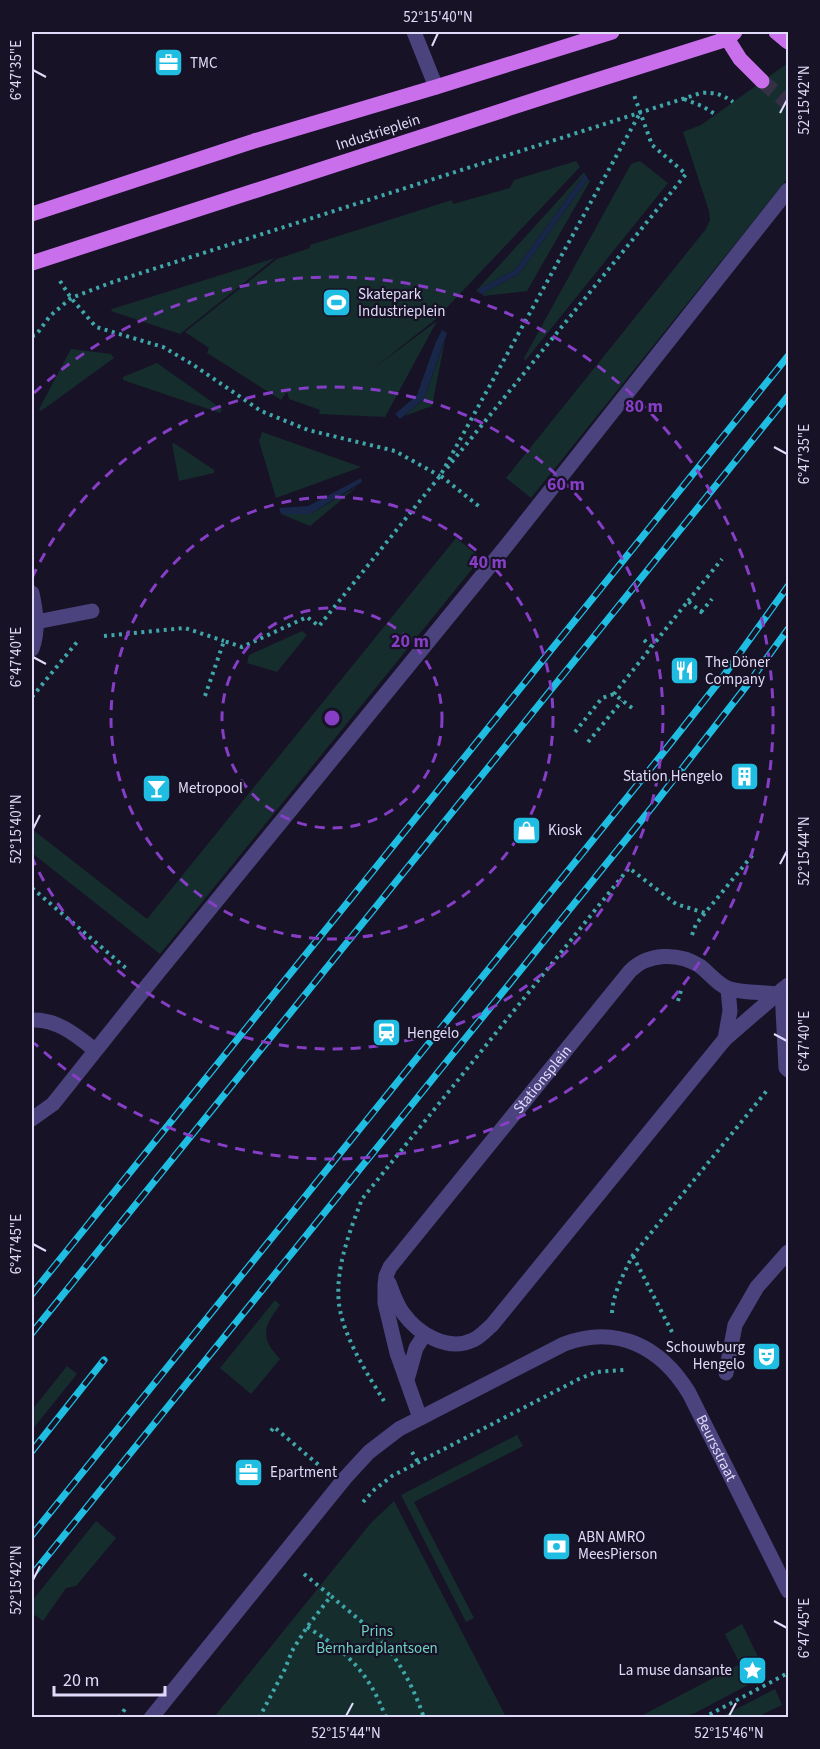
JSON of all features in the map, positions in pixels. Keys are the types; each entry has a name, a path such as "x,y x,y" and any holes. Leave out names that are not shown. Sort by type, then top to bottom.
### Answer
{"main road":[{"name":"Industrieplein","path":"32,214 254,141 612,32"},
{"path":"776,32 789,42"},
{"name":"Industrieplein","path":"32,263 728,34"},
{"path":"728,34 746,66 762,81"}],"street":[{"path":"414,32 436,87"},
{"path":"32,1119 53,1104 79,1073 95,1050 507,545 789,190"},
{"path":"32,592 36,622 36,638 32,649"},
{"path":"36,622 92,611"},
{"name":"Stationsplein","path":"386,1276 395,1259 636,965 654,957 687,960 699,966 728,989"},
{"path":"725,1039 730,1011 728,989 783,990"},
{"path":"386,1276 403,1314 425,1334 452,1345 472,1341 492,1325 725,1039 783,990"},
{"path":"783,990 787,1069"},
{"path":"32,1020 42,1020 66,1028 95,1050"},
{"path":"726,1373 735,1325 757,1287 789,1252"},
{"path":"152,1718 345,1478 369,1452 399,1429 420,1418 397,1353 384,1295 386,1276"},
{"path":"406,1380 416,1348 425,1334"},
{"name":"Beursstraat","path":"420,1418 564,1344 586,1337 609,1337 636,1343 667,1364 681,1381 789,1591"}],"path":[{"path":"32,343 34,335 50,316 71,298 110,283 701,93 723,94 733,102"},
{"path":"684,99 716,114"},
{"path":"104,636 185,628 242,647 307,617 319,626 686,174 652,145 640,113"},
{"path":"440,476 640,113"},
{"path":"71,298 96,327 164,347 261,411 308,430 396,451 440,476 481,508"},
{"path":"575,732 602,698 614,693 722,559"},
{"path":"701,612 712,599"},
{"path":"688,601 706,616"},
{"path":"32,697 81,638"},
{"path":"644,640 651,646"},
{"path":"205,696 224,641"},
{"path":"614,693 632,708"},
{"path":"588,742 622,701"},
{"path":"678,1001 693,929 754,852"},
{"path":"399,1429 354,1348 340,1311 338,1292 340,1274 362,1199 629,868 676,904 705,913"},
{"path":"32,888 147,986"},
{"path":"612,1313 623,1275 633,1255 787,1069"},
{"path":"633,1255 675,1338"},
{"path":"357,1508 374,1490 392,1476 579,1378 611,1370"},
{"path":"271,1431 274,1426 322,1467 328,1460"},
{"path":"311,1566 304,1574 369,1628 387,1649 407,1679 424,1718"},
{"path":"259,1718 292,1651 331,1596"},
{"path":"307,1627 336,1646 355,1663 368,1679 386,1718"},
{"path":"703,1718 789,1673"}],"green space":[{"path":"788,63 788,178 531,498 506,478 706,229 710,220 683,132 701,125"},
{"name":"Skatepark Industrieplein","path":"576,161 580,167 436,319 374,368 437,321 385,417 319,414 320,410 289,399 287,392 281,400 207,353 209,348 185,332 277,259 310,248 310,245 452,200 453,204 510,188 514,180"},
{"path":"640,161 668,183 525,361 524,358 631,164"},
{"path":"584,172 585,174 515,270 482,287 478,292 476,291"},
{"path":"588,179 590,181 527,291 483,296 485,292 519,274"},
{"path":"275,258 180,334 111,311 112,309"},
{"path":"445,340 432,406 404,416 424,399"},
{"path":"71,349 111,354 114,358 41,411 39,409"},
{"path":"157,363 222,409 220,413 123,380 123,377"},
{"path":"262,432 361,467 276,498 259,441"},
{"path":"174,443 214,470 214,473 179,481 172,444"},
{"path":"358,486 310,526 281,514 310,514"},
{"path":"456,538 481,558 160,954 32,853 32,829 147,919"},
{"path":"302,631 307,635 277,672 247,663 249,655"},
{"path":"275,1300 280,1305 270,1320 266,1332 269,1345 280,1359 251,1394 220,1368"},
{"path":"67,1366 77,1374 32,1430 32,1410"},
{"path":"517,1435 523,1446 414,1502 474,1618 466,1622 401,1495"},
{"name":"Prins Bernhardplantsoen","path":"394,1501 506,1717 214,1717 370,1524"},
{"path":"96,1521 116,1538 76,1586 66,1588 43,1621 35,1615 32,1619 32,1601"},
{"path":"742,1624 767,1675 695,1713 682,1717 639,1717 740,1664 725,1634"},
{"path":"775,1689 782,1705 757,1717 721,1717"}],"water":[{"path":"585,174 588,179 519,274 483,295 478,292 482,287 515,270"},
{"path":"442,330 447,333 424,399 400,419 395,414 417,395"},
{"path":"361,478 362,482 310,514 281,514 279,508 308,506"}],"tunnel":[{"path":"762,81 788,103"}],"railway":[{"path":"32,1294 788,356"},
{"path":"32,1333 788,396"},
{"path":"32,1535 659,758 722,678 788,586"},
{"path":"32,1575 653,806 788,629"},
{"path":"32,1451 104,1360"}],"place":[{"name":"TMC","path":"169,63"},
{"name":"Skatepark Industrieplein","path":"337,303"},
{"name":"The Döner Company","path":"684,671"},
{"name":"Station Hengelo","path":"744,776"},
{"name":"Metropool","path":"157,788"},
{"name":"Kiosk","path":"527,830"},
{"name":"Hengelo","path":"386,1033"},
{"name":"Schouwburg Hengelo","path":"766,1356"},
{"name":"Epartment","path":"249,1472"},
{"name":"ABN AMRO MeesPierson","path":"557,1546"},
{"name":"La muse dansante","path":"753,1670"}]}
